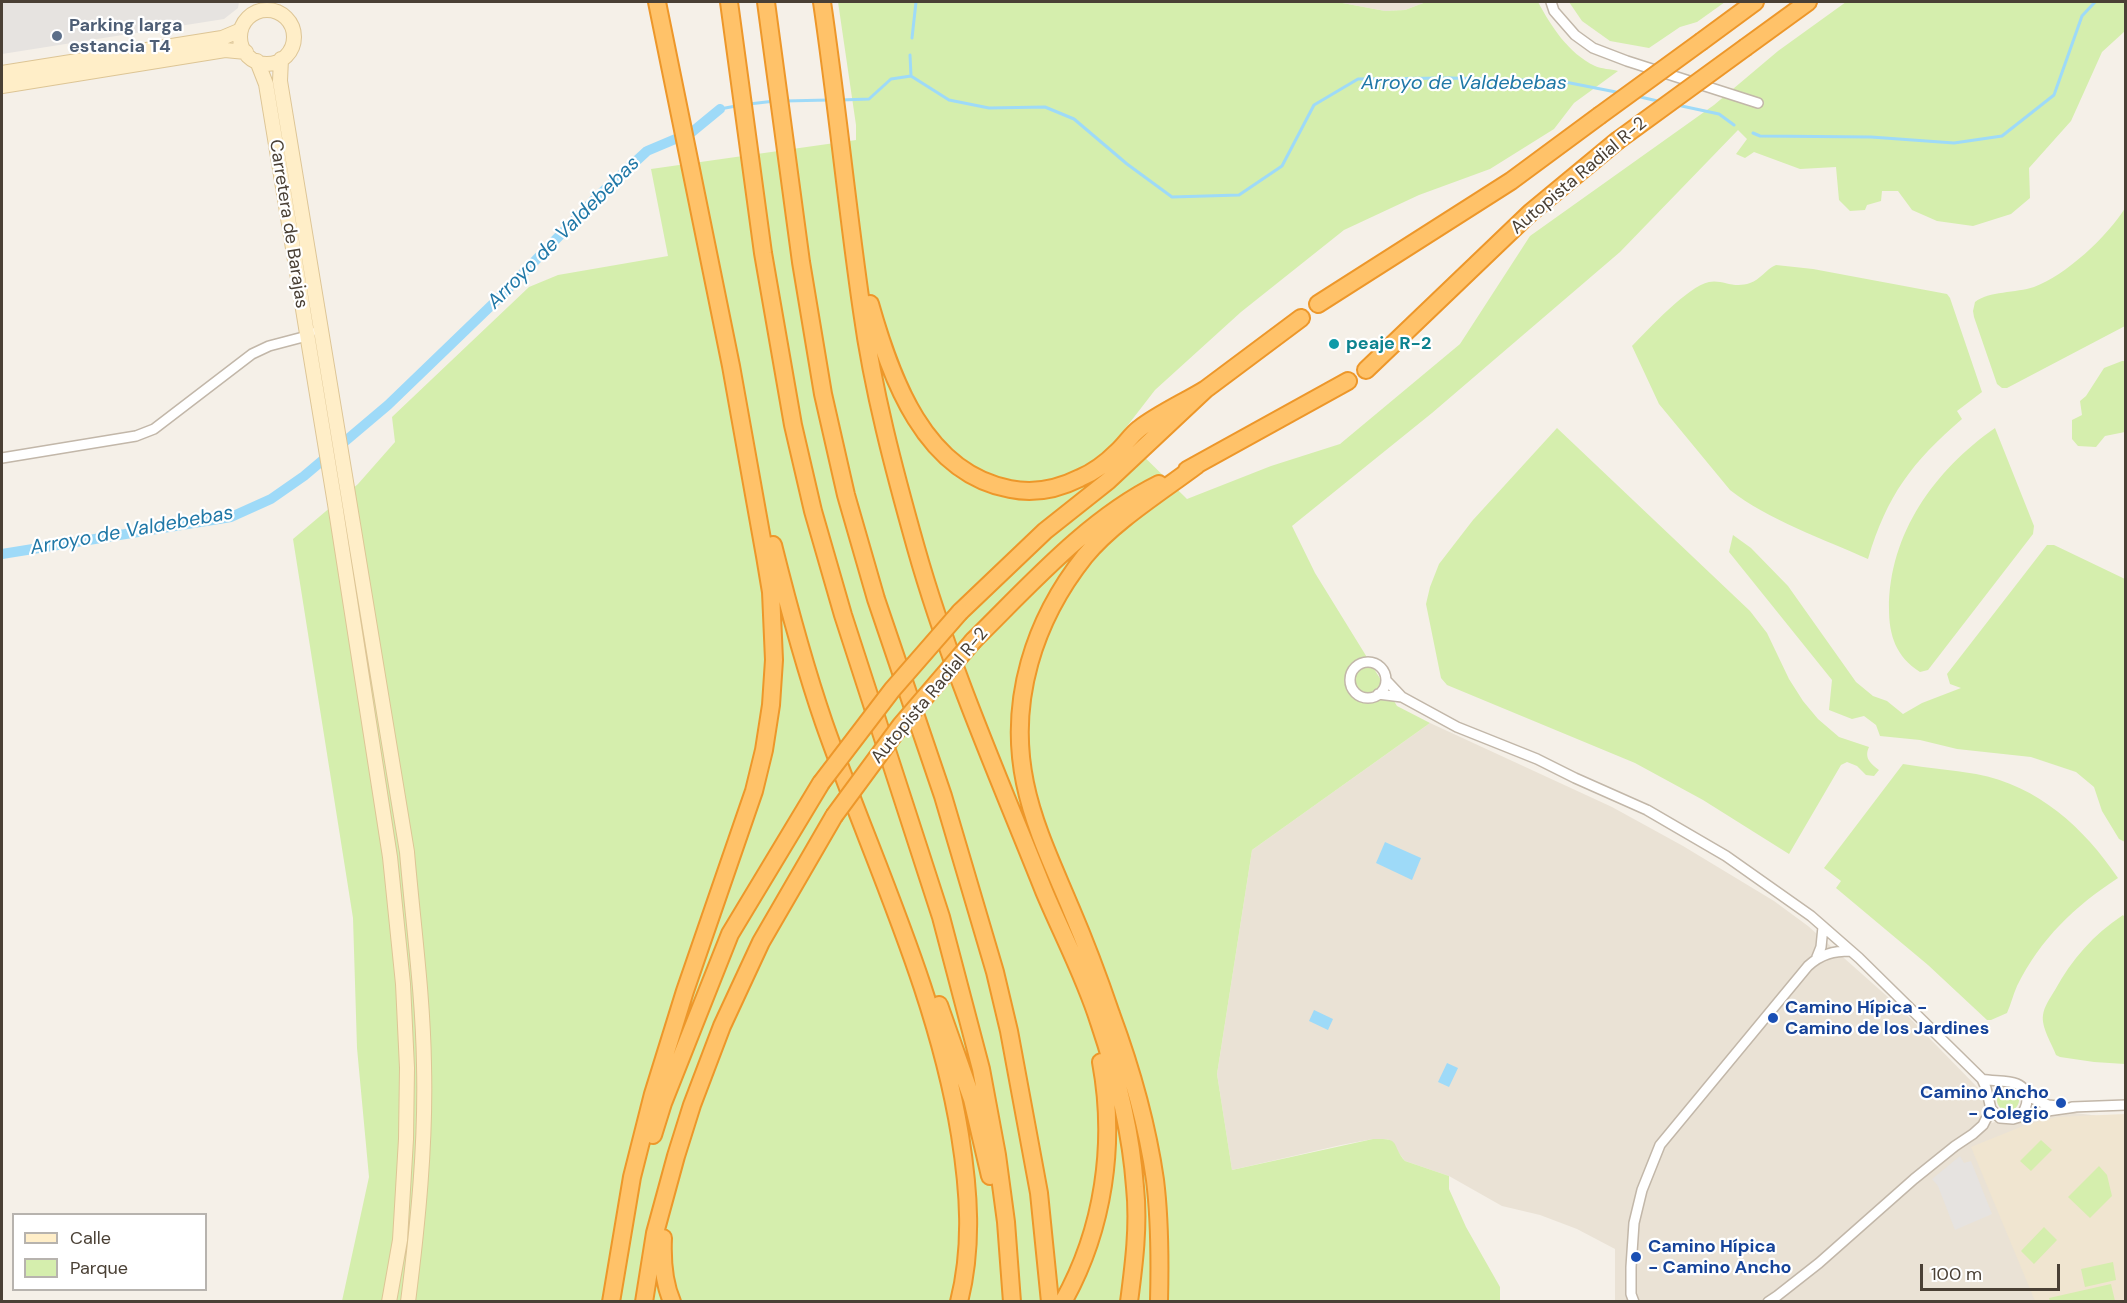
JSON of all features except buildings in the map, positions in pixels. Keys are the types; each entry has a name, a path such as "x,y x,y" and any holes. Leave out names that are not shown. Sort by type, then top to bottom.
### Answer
{"highway":[{"path":"657,2 731,366 765,516 796,632 824,722 921,981 944,1058 964,1166 969,1222 966,1268 959,1302"},
{"path":"729,2 748,152 776,335 793,425 813,511 843,615 942,917 981,1069 999,1166 1006,1222 1011,1302"},
{"path":"766,2 801,262 823,394 846,495 876,600 943,796 997,981 1009,1031 1059,1301"},
{"path":"822,2 862,312 886,434 916,549 935,612 968,699 1099,1019 1119,1089 1131,1144 1136,1190 1136,1243 1129,1302"},
{"name":"Autopista Radial R-2","path":"1318,304 1511,181 1755,2"},
{"name":"Autopista Radial R-2","path":"1366,370 1530,213 1617,141 1808,2"},
{"path":"852,230 869,302 884,351 906,400 939,449 954,465 972,477 994,486 1026,491 1049,489 1066,484 1104,464 1139,429 1206,389"},
{"name":"Autopista Radial R-2","path":"618,1254 639,1177 663,1103 730,934 821,783 892,690 960,612 1045,531 1108,481 1206,389 1301,318"},
{"path":"611,1302 632,1177 652,1094 754,791 764,750 771,705 774,660 771,592 731,366"},
{"name":"Autopista Radial R-2","path":"676,1156 692,1105 722,1026 756,953 834,816 901,725 973,641 1063,552 1136,495 1197,465 1348,381"},
{"path":"1159,1302 1160,1254 1155,1181 1135,1085 1091,961 1041,837 1025,782 1019,733 1025,676 1037,638 1052,605 1086,556 1112,530 1197,465"},
{"path":"863,825 912,937 949,1030 972,1099 999,1224 1011,1302"},
{"path":"1059,1301 1082,1264 1097,1219 1105,1175 1108,1113 1098,1042 1066,942"},
{"path":"644,1302 655,1233 676,1156"},
{"path":"672,1302 664,1276 663,1249 676,1156"}],"street":[{"path":"1551,2 1554,11 1575,35 1593,48 1758,103"},
{"path":"272,6 288,20 293,28 294,37 288,54 282,60 274,63 257,61 246,52 241,38 242,30 253,8 259,12 272,6"},
{"path":"2,73 222,38 242,30"},
{"path":"2,86 225,50 246,52"},
{"name":"Carretera de Barajas","path":"282,60 280,81 406,852 420,994 424,1065 423,1140 417,1236 408,1302"},
{"name":"Carretera de Barajas","path":"257,61 266,84 390,857 403,984 407,1068 406,1139 400,1240 389,1302"},
{"path":"2,458 136,436 154,429 252,354 269,345 307,336 320,322"},
{"path":"1386,680 1384,688 1369,698 1359,695 1352,688 1351,674 1362,663 1371,662 1383,670 1386,680 1402,697 1457,727 1537,759 1647,810 1726,856 1795,904 1823,927 1982,1079 1991,1110 1983,1125 1914,1179 1820,1263 1768,1302"},
{"path":"1378,694 1402,697"},
{"path":"1634,1302 1631,1294 1631,1267 1634,1223 1642,1190 1660,1145 1817,957 1821,947 1823,927"},
{"path":"1817,957 1833,952 1850,951"},
{"path":"1982,1079 2014,1082 2024,1090 2027,1096 2026,1107 2019,1117"},
{"path":"1989,1097 1995,1086 2001,1082"},
{"path":"2027,1096 2048,1106 2126,1105"},
{"path":"1991,1110 2006,1120 2076,1107"}],"shaded area":[{"name":"Parking larga estancia T4","path":"2,2 239,2 238,8 224,19 2,54"},
{"path":"1337,2 1426,2 1405,10 1385,11"},
{"path":"1430,723 1612,807 1683,846 1774,901 1808,926 1898,1006 1979,1089 1992,1123 2033,1108 2125,1119 2125,1301 1615,1301 1615,1249 1577,1229 1540,1215 1502,1206 1449,1176 1405,1161 1388,1139 1373,1139 1341,1145 1232,1170 1217,1074 1252,850"},
{"path":"2125,1114 2125,1301 2035,1301 1971,1147 2028,1124 2058,1117"},
{"path":"1960,1156 1964,1163 1971,1161 1992,1214 1955,1230 1938,1186 1932,1179"}],"green space":[{"path":"838,2 1337,2 1385,11 1405,10 1426,2 1538,2 1555,29 1585,61 1600,68 1618,71 1574,103 1554,129 1490,169 1419,195 1344,230 1241,312 1155,390 1121,434 1187,499 1271,466 1340,444 1460,344 1530,236 1714,105 1778,51 1846,2 2125,2 2125,31 2102,52 2071,121 2029,168 2030,198 2011,214 1973,226 1937,221 1912,210 1898,191 1882,191 1881,201 1867,205 1865,210 1850,211 1839,200 1836,167 1800,169 1754,152 1745,158 1736,154 1747,139 1738,130 1620,252 1432,413 1292,526 1315,573 1397,706 1430,723 1252,850 1217,1074 1232,1170 1373,1139 1388,1139 1394,1143 1405,1161 1449,1176 1449,1189 1466,1227 1500,1287 1500,1301 342,1301 369,1177 357,1048 353,918 293,539 358,484 395,442 392,417 529,287 558,275 668,256 651,169 856,140 856,125"},
{"path":"1569,2 1725,2 1697,22 1680,27 1649,48 1610,41 1582,21"},
{"path":"2125,208 2125,326 2007,388 2002,388 1997,384 1974,317 1975,302 1995,294 2034,287 2059,274 2085,254 2108,231"},
{"path":"1776,265 1813,269 1947,294 1982,392 1957,411 1962,419 1929,450 1903,481 1875,536 1868,559 1778,520 1730,490 1659,404 1632,346 1690,291 1700,285 1714,281 1744,285 1757,279"},
{"path":"2126,361 2125,432 2105,436 2096,447 2078,446 2072,439 2072,420 2082,415 2080,401 2086,396 2104,368"},
{"path":"1557,428 1750,611 1767,633 1789,679 1818,719 1839,737 1869,747 1867,754 1869,760 1879,770 1874,776 1866,775 1857,766 1847,762 1841,765 1789,854 1703,800 1635,763 1447,685 1441,678 1426,604 1439,564 1473,520"},
{"path":"1995,428 2034,526 2033,534 1928,670 1920,672 1900,652 1890,628 1891,581 1897,555 1919,506 1935,484 1953,463"},
{"path":"1733,535 1751,548 1788,586 1856,682 1873,696 1887,701 1903,714 1922,703 1961,688 1950,684 1947,674 2047,545 2054,545 2125,579 2125,842 2119,839 2102,811 2094,787 2076,772 2031,757 1957,749 1920,740 1880,736 1876,725 1864,716 1852,719 1829,710 1832,680 1729,552"},
{"path":"1903,764 1976,774 2020,788 2040,799 2075,826 2118,878 2073,912 2048,938 2026,969 2007,1013 1991,1020 1987,1020 1928,965 1836,888 1841,881 1824,868"},
{"path":"2123,915 2126,919 2125,1064 2060,1057 2056,1055 2044,1025 2043,1015 2046,1006 2084,948"},
{"path":"2008,1089 2016,1092 2019,1100 2016,1108 2008,1111 2000,1108 1997,1100 2000,1092"},
{"path":"2041,1140 2052,1150 2031,1171 2020,1161"},
{"path":"2099,1166 2107,1175 2112,1196 2090,1218 2068,1197"},
{"path":"2044,1227 2057,1240 2034,1264 2021,1251"},
{"path":"2113,1262 2116,1280 2085,1287 2081,1269"},
{"path":"2111,1284 2115,1301 2050,1301 2049,1298"}],"water":[{"path":"1385,842 1421,858 1412,880 1376,863"},
{"path":"1314,1010 1333,1019 1328,1030 1309,1021"},
{"path":"1447,1063 1458,1068 1449,1087 1438,1082"}],"waterway":[{"path":"912,38 916,2"},
{"name":"Arroyo de Valdebebas","path":"1753,133 1760,136 1871,137 1954,143 2002,136 2054,95 2082,16 2095,2"},
{"path":"910,55 911,76"},
{"name":"Arroyo de Valdebebas","path":"841,100 869,99 891,79 911,76 949,100 989,108 1045,107 1074,119 1127,164 1172,197 1239,195 1282,166 1314,105 1358,79 1450,78 1560,81 1621,93"},
{"name":"Arroyo de Valdebebas","path":"1636,96 1662,102"},
{"name":"Arroyo de Valdebebas","path":"784,101 829,100"},
{"name":"Arroyo de Valdebebas","path":"749,104 775,101"},
{"name":"Arroyo de Valdebebas","path":"1677,105 1719,114 1734,125"},
{"name":"Arroyo de Valdebebas","path":"720,109 736,106"},
{"name":"Arroyo de Valdebebas","path":"2,554 231,517 271,499 304,476 388,405 499,298 596,198 647,151 692,132 720,109"}],"place":[{"name":"Parking larga estancia T4","path":"57,36"},
{"name":"peaje R-2","path":"1334,344"},
{"name":"Camino Hípica - Camino de los Jardines","path":"1773,1018"},
{"name":"Camino Ancho - Colegio","path":"2061,1103"},
{"name":"Camino Hípica - Camino Ancho","path":"1636,1257"}]}
